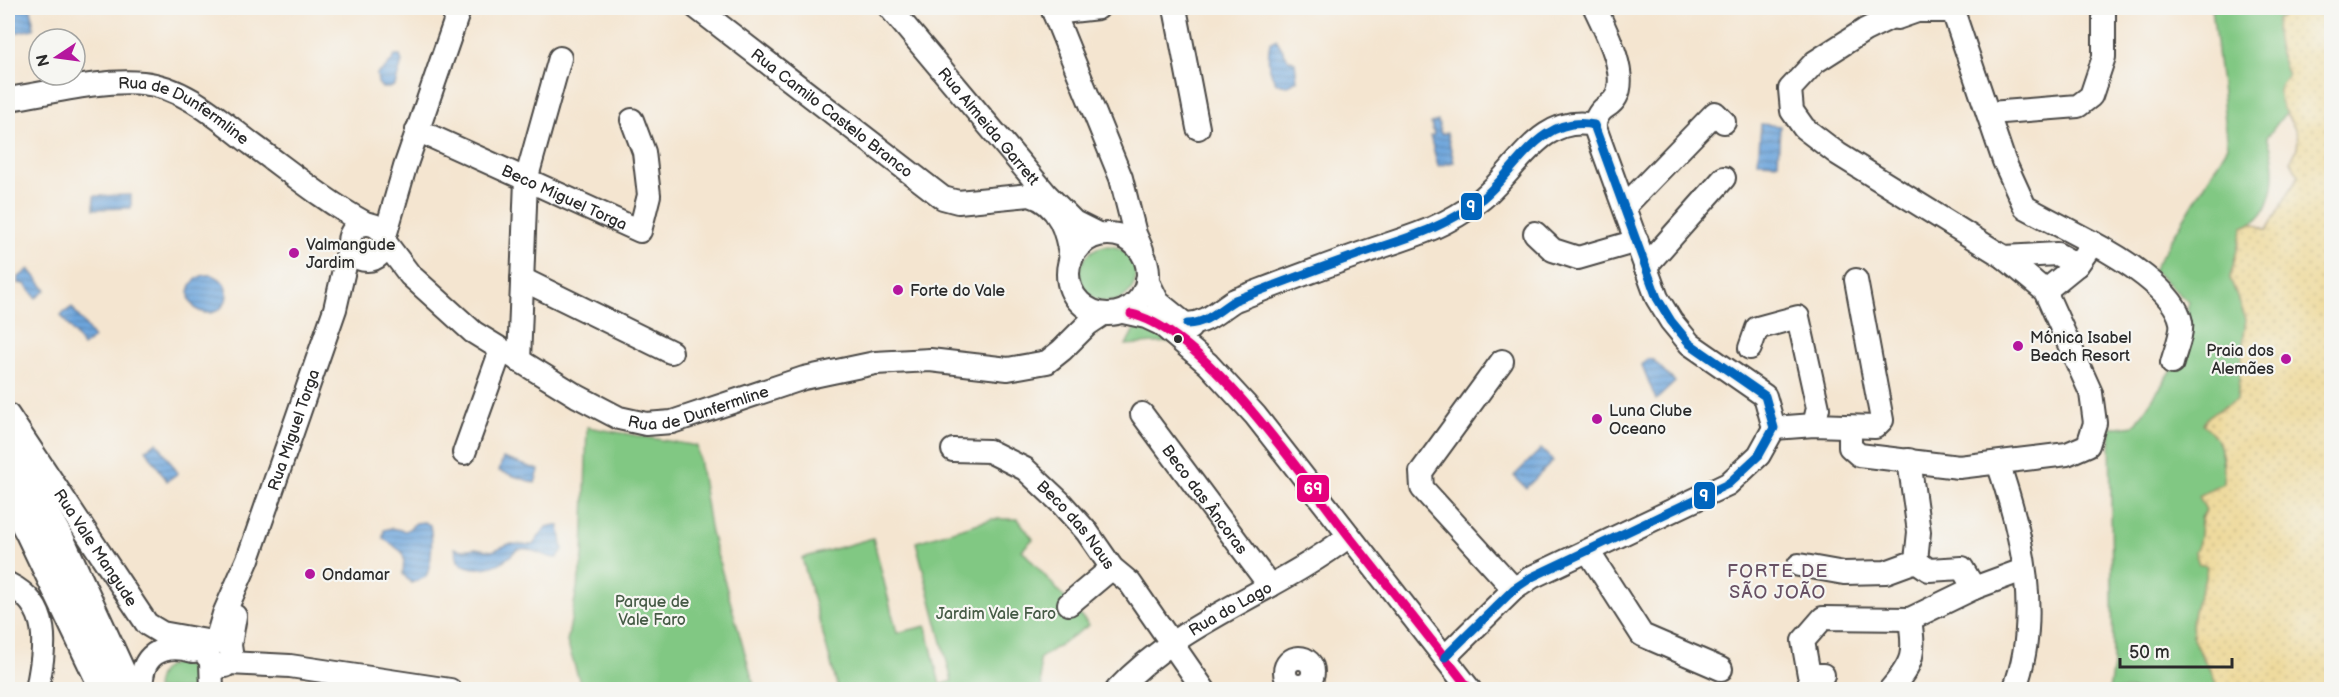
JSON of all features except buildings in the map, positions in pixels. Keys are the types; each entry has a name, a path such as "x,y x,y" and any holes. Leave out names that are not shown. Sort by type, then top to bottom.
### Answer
{"main road":[{"path":"8,451 61,542 129,690"},
{"path":"8,492 105,690"}],"street":[{"name":"Rua Miguel Torga","path":"220,653 224,614 248,559 338,300 405,167 458,13 457,8"},
{"name":"Rua Camilo Castelo Branco","path":"697,8 943,198 958,202 975,201 1003,192 1019,183 1034,189"},
{"name":"Rua Almeida Garrett","path":"890,8 1062,222 1071,260"},
{"path":"1098,8 1053,10 1121,178 1134,234 1146,263 1147,280 1158,302 1186,324 1219,360 1255,415 1470,690"},
{"path":"1174,8 1198,128"},
{"path":"1445,657 1514,589 1549,567 1728,484 1759,455 1774,428 1765,396 1690,344 1657,298 1594,125 1598,111 1616,98 1620,86 1618,66 1595,8"},
{"path":"1887,21 1910,8"},
{"path":"1990,112 2078,106 2091,96 2104,57 2104,8"},
{"path":"1850,427 1850,447 1859,455 1959,467 2067,454 2088,445 2095,423 2091,393 2045,291 2004,257 1838,154 1804,128 1792,111 1790,89 1815,62 1865,30 1917,11 1952,9 1990,112 2004,161 2025,207 2126,260 2177,307 2182,325 2172,363"},
{"path":"464,453 510,355 522,279 526,180 560,58"},
{"name":"Rua de Dunfermline","path":"8,99 123,82 146,83 171,90 222,121 338,209 368,241 410,274 473,332 619,418 646,424 672,422 804,378 875,363 930,360 1008,369 1047,362 1062,351 1088,324 1113,313"},
{"path":"1625,206 1715,113 1724,122"},
{"name":"Beco Miguel Torga","path":"417,130 640,231 649,195 644,152 632,120"},
{"path":"1186,324 1200,323 1209,319 1234,300 1443,226 1481,199 1543,135 1567,124 1581,122 1594,125"},
{"path":"1121,178 1123,202 1119,216 1101,233 1082,242 1071,260 1069,284 1073,295 1090,312 1146,317 1183,341 1208,364 1255,415"},
{"path":"1645,267 1724,178"},
{"name":"Rua Almeida Garrett","path":"1034,189 1074,222 1101,233"},
{"path":"1101,233 1118,233 1132,239 1142,250"},
{"path":"1535,233 1553,250 1578,258 1636,241"},
{"path":"2045,291 2077,265 2093,243"},
{"path":"2004,257 2057,254 2077,265"},
{"path":"522,279 671,352"},
{"path":"1113,313 1133,306 1140,297 1147,280"},
{"path":"1774,428 1814,425 1875,427 1882,420 1856,280"},
{"name":"Rua de Dunfermline","path":"1029,365 1052,350 1068,332 1073,316 1073,295"},
{"path":"1750,348 1757,328 1798,317 1818,408 1814,425"},
{"path":"1503,361 1421,472 1422,488 1514,589"},
{"name":"Beco das Âncoras","path":"1142,414 1270,586"},
{"name":"Rua Vale Mangude","path":"8,415 147,624 162,633 220,653"},
{"name":"Beco das Naus","path":"952,450 989,451 1025,468 1087,532 1112,568 1130,583 1204,690"},
{"path":"1909,460 1919,532 1916,561"},
{"path":"1998,463 2014,510 2023,570 2028,631 2014,690"},
{"name":"Rua do Lago","path":"1117,690 1138,667 1172,642 1324,555 1349,536"},
{"path":"1588,550 1642,635 1721,669"},
{"path":"1799,565 1844,573 1886,572 1916,561"},
{"path":"1916,561 1929,570 1962,568 1974,588"},
{"path":"1069,603 1112,568"},
{"path":"1823,675 1809,675 1803,641 1823,618 1910,619 1974,588 2023,570"},
{"path":"8,584 25,592 38,612 45,647 37,690"},
{"path":"1890,690 1906,671 1915,651 1910,619"},
{"path":"142,690 144,671 156,652 168,647 177,647 450,690"},
{"path":"212,690 220,653"},
{"path":"220,653 221,690"}],"green space":[{"path":"2212,8 2281,8 2278,50 2288,75 2280,93 2286,112 2267,137 2273,162 2273,188 2263,212 2255,221 2243,227 2230,278 2246,319 2237,400 2209,416 2222,457 2223,483 2199,496 2206,510 2201,518 2199,564 2207,566 2192,624 2195,641 2217,689 2109,690 2113,666 2110,428 2135,425 2186,349 2188,302 2153,270 2228,146"},
{"path":"1102,246 1114,246 1124,250 1132,258 1136,274 1132,290 1124,298 1114,302 1102,302 1092,298 1084,290 1080,280 1080,268 1084,258 1092,250"},
{"path":"1138,321 1171,342 1126,345"},
{"name":"Parque de Vale Faro","path":"587,427 697,446 711,533 755,689 582,689 567,642 583,556"},
{"name":"Jardim Vale Faro","path":"992,519 1018,519 1033,539 1022,550 1089,625 1039,659 1042,689 838,689 802,558 873,538 897,633 926,626 940,685 952,681 916,542"},
{"path":"180,662 192,669 199,689 156,689 162,671"}],"sand":[{"name":"Praia dos Alemães","path":"2281,8 2331,8 2331,689 2217,689 2213,675 2195,641 2192,624 2207,566 2199,564 2195,552 2206,510 2199,496 2223,483 2224,474 2221,450 2214,436 2203,424 2209,416 2237,399 2246,319 2230,278 2243,227 2253,223 2267,230 2299,175 2290,161 2298,140 2279,96 2281,86 2288,75 2276,34 2277,19 2282,18"}],"water":[{"path":"8,8 31,8 34,27 8,34"},
{"path":"1276,39 1288,59 1295,62 1297,80 1287,86 1276,83 1270,69 1268,59 1270,43"},
{"path":"395,56 400,56 402,62 395,85 382,88 378,83 377,74 387,67"},
{"path":"1438,121 1441,134 1447,133 1454,162 1438,166 1430,136 1434,135 1431,123"},
{"path":"1761,124 1780,126 1778,163 1758,162"},
{"path":"131,195 131,208 94,209 94,196"},
{"path":"29,269 46,290 36,298 25,284 18,283 18,278"},
{"path":"208,275 222,280 227,294 222,308 208,313 194,308 189,294 194,280"},
{"path":"72,307 94,338 83,346 61,315"},
{"path":"1647,359 1653,360 1675,382 1656,400 1642,365"},
{"path":"157,442 178,473 167,481 146,450"},
{"path":"1541,449 1553,461 1526,488 1514,476"},
{"path":"503,458 539,470 535,483 499,471"},
{"path":"424,522 430,525 431,531 430,565 426,577 411,583 403,574 402,552 383,538 384,530 391,528 406,531 416,523"},
{"path":"559,526 563,550 557,558 521,549 498,564 484,568 470,567 458,561 455,548 492,551 509,544 533,545 546,527"}],"transit line":[{"name":"9","path":"1187,324 1207,319 1235,300 1434,228 1479,201 1543,136 1558,128 1575,124 1594,125 1657,298 1671,321 1690,344 1765,396 1774,428 1759,455 1728,484 1532,577 1514,589 1445,657"},
{"name":"69","path":"1131,314 1159,326 1189,347 1249,408 1470,690"}],"place":[{"name":"Valmangude Jardim","path":"294,253"},
{"name":"Forte do Vale","path":"898,290"},
{"name":"Mónica Isabel Beach Resort","path":"2018,346"},
{"name":"Praia dos Alemães","path":"2286,359"},
{"name":"Luna Clube Oceano","path":"1597,419"},
{"name":"Ondamar","path":"310,574"}],"district":[{"name":"FORTE DE SÃO JOÃO","path":"1778,581"}]}
